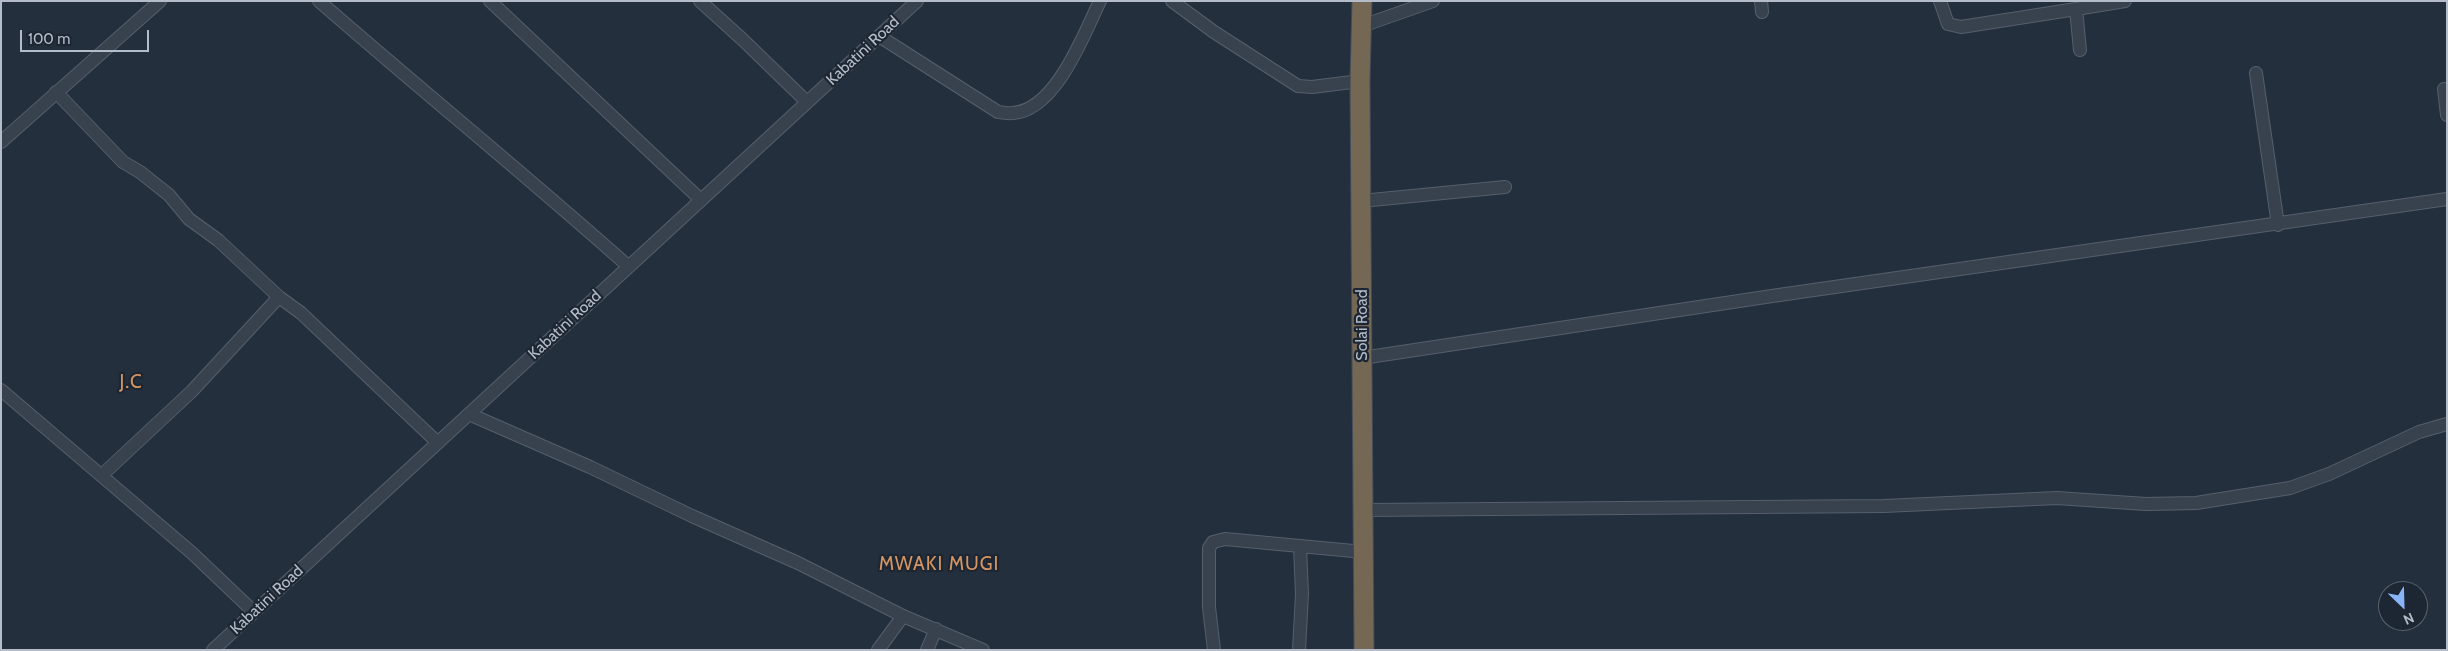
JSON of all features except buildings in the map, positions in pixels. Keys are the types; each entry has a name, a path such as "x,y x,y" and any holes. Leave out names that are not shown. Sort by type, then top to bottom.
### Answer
{"highway":[{"name":"Solai Road","path":"1362,1 1360,82 1364,650"}],"street":[{"path":"1,142 160,1"},
{"path":"319,1 395,68 535,183 628,266"},
{"path":"490,1 701,200"},
{"path":"700,1 807,102"},
{"name":"Kabatini Road","path":"213,650 917,1"},
{"path":"878,36 998,112 1014,113 1032,106 1054,88 1069,64 1100,1"},
{"path":"1172,1 1214,32 1298,86 1305,88 1360,82"},
{"path":"1362,26 1420,3 1433,1"},
{"path":"1940,1 1948,24 1961,27 2125,1"},
{"path":"2076,9 2080,50"},
{"path":"2256,73 2278,224"},
{"path":"2444,89 2447,115"},
{"path":"56,92 123,162 140,172 168,195 189,218 218,240 279,297 301,313 438,443"},
{"path":"1361,201 1505,186"},
{"path":"1362,358 1772,296 2447,199"},
{"path":"102,475 192,391 279,297"},
{"path":"1,390 192,553 254,612"},
{"path":"469,414 590,467 692,516 798,563 903,616 983,650"},
{"path":"1364,510 1884,506 2057,498 2146,504 2196,503 2290,488 2329,474 2419,432 2447,424"},
{"path":"1214,650 1209,607 1209,548 1213,542 1225,538 1364,552"},
{"path":"1299,650 1302,594 1300,546"},
{"path":"878,650 903,616"},
{"path":"927,650 936,630"}],"district":[{"name":"J.C","path":"131,382"},
{"name":"MWAKI MUGI","path":"939,564"}]}
